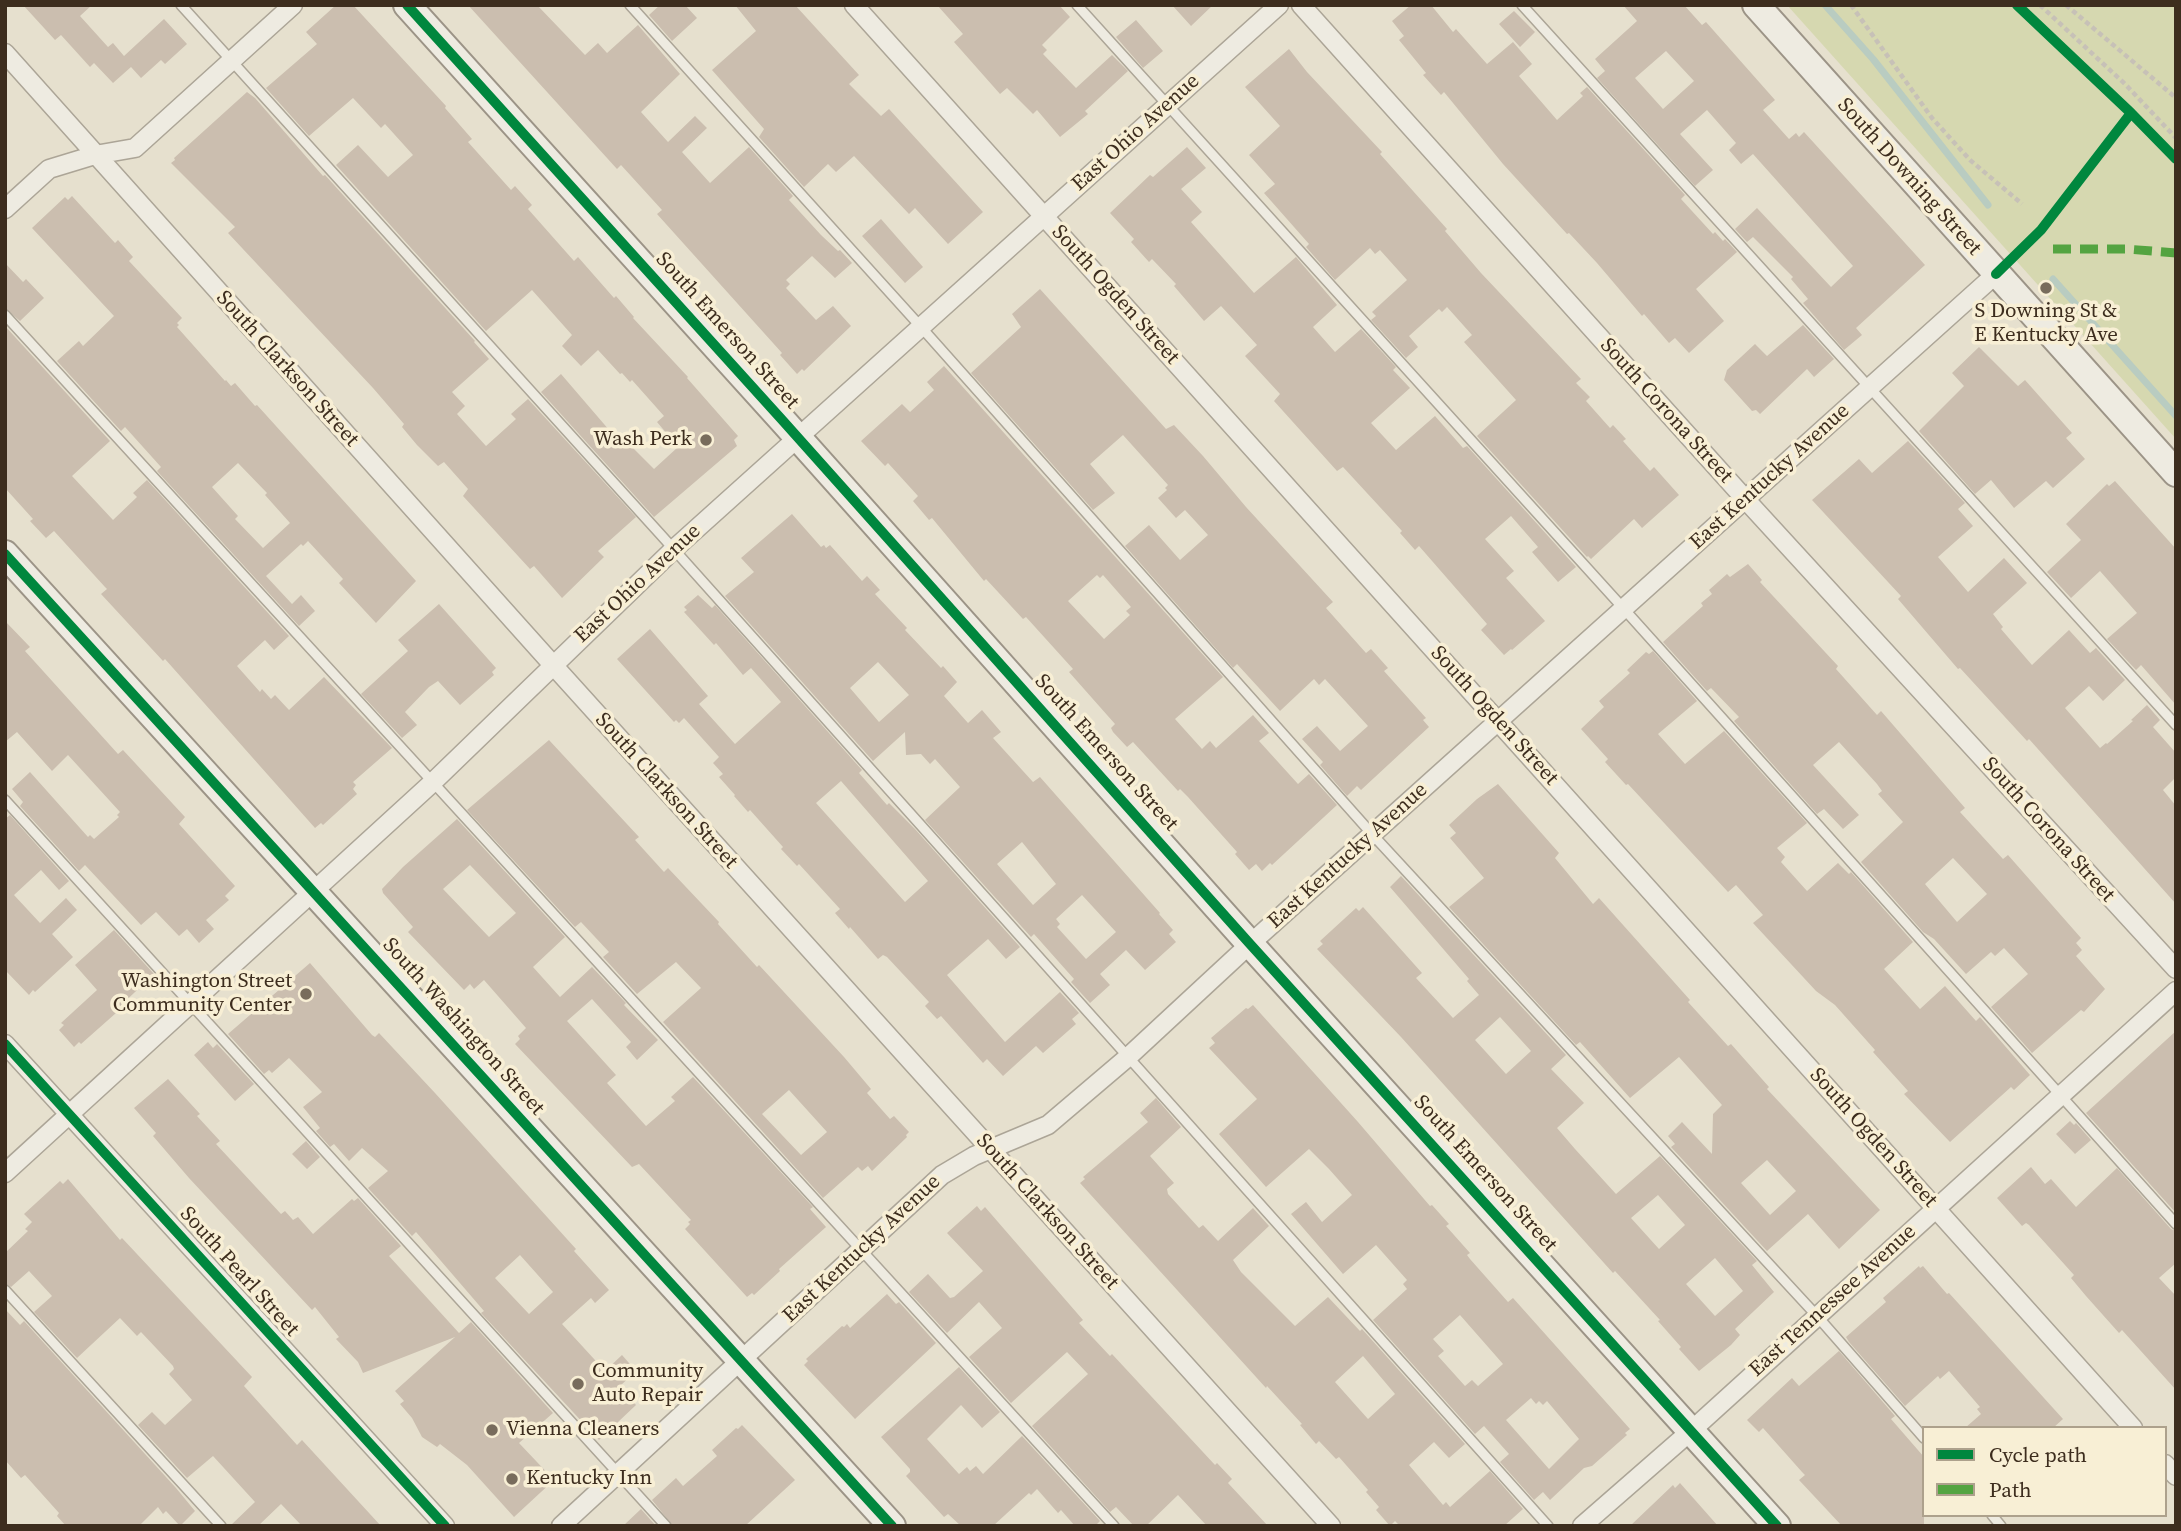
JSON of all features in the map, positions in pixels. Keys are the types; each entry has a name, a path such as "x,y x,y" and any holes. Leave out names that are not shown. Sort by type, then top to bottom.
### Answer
{"street":[{"path":"5,209 49,169 95,155 135,148 293,5"},
{"name":"South Emerson Street","path":"407,5 1777,1526"},
{"name":"South Ogden Street","path":"854,5 2131,1426"},
{"name":"East Ohio Avenue","path":"5,1173 433,782 674,549 1279,5"},
{"name":"South Corona Street","path":"1301,5 1746,500 2176,969"},
{"name":"South Downing Street","path":"1755,5 2176,473"},
{"name":"South Clarkson Street","path":"5,53 552,665 1331,1526"},
{"name":"East Kentucky Avenue","path":"561,1526 942,1175 960,1163 1048,1125 1128,1057 1250,944 1996,274"},
{"name":"South Washington Street","path":"5,554 892,1526"},
{"name":"East Tennessee Avenue","path":"1582,1526 1692,1430 2176,990"},
{"name":"South Pearl Street","path":"5,1044 445,1526"}],"lane":[{"path":"181,5 674,549 1548,1526"},
{"path":"630,5 1372,834 1817,1316 1922,1436"},
{"path":"1077,5 1624,608 2176,1224"},
{"path":"1522,5 2176,725"},
{"path":"5,315 1114,1526"},
{"path":"5,800 666,1526"},
{"path":"5,1290 221,1526"}],"path":[{"path":"1851,5 1932,118 1970,159 2022,204"},
{"path":"2040,5 2125,84 2176,138"},
{"path":"2066,5 2176,98"}],"green space":[{"path":"1787,5 2176,5 2176,439"}],"building":[{"path":"23,5 92,5 80,16 108,47 113,43 124,56 164,19 187,44 165,64 161,60 141,78 131,67 113,83 94,63 90,67 61,35 55,40"},
{"path":"336,5 353,5 446,106 472,139 468,142 511,190 515,186 532,205 528,209 574,261 578,257 614,298 616,296 738,436 734,440 737,446 654,517 541,392 561,374 622,445 626,441 654,469 678,447 657,422 664,416 632,380 630,382 620,374 598,350 581,366 562,346 572,335 532,290 486,331 336,165 358,145 388,177 413,155 385,124 381,128 353,98 309,136 266,88 317,44 306,32"},
{"path":"468,5 537,5 585,55 598,43 607,53 638,25 680,74 641,112 668,142 695,116 707,128 682,152 710,183 749,147 793,196 789,200 821,235 852,263 835,278 812,256 786,280 790,284 786,288 816,320 833,306 851,326 804,371 802,369 797,374 780,355 782,353 657,214 662,210 621,165 617,169"},
{"path":"660,5 685,5 697,18 672,41 649,15"},
{"path":"735,5 795,5 859,75 849,84 881,116 889,109 983,212 948,244 915,208 909,214 854,156 836,172 828,164 804,187 759,137 764,129 712,70 756,31"},
{"path":"937,5 1059,5 1070,17 1042,45 1047,50 1043,54 1076,88 1112,55 1128,71 1085,111 1088,114 1060,137 1037,110 1033,114 1007,88 1000,94 954,42 963,34"},
{"path":"1172,5 1213,5 1191,26"},
{"path":"1411,5 1431,5 1453,32 1456,29 1487,64 1513,42 1532,64 1519,76 1557,120 1583,96 1580,93 1587,87 1685,195 1681,199 1713,234 1715,232 1723,241 1725,239 1737,252 1696,289 1724,321 1689,353 1675,338 1669,343 1644,314 1642,316 1597,263 1503,164 1444,92 1441,95 1423,75 1426,73 1399,40 1404,36 1392,21"},
{"path":"1623,5 1684,5 1702,25 1706,22 1775,100 1763,110 1789,139 1796,133 1799,137 1804,132 1925,265 1856,328 1862,335 1844,350 1803,303 1808,299 1791,279 1793,277 1753,237 1747,242 1735,229 1757,208 1831,287 1853,266 1753,154 1741,164 1729,150 1736,143 1707,110 1680,134 1713,170 1695,186 1597,78 1605,71 1595,59 1637,21","holes":["1666,51 1694,81 1663,109 1635,78"]},
{"path":"1514,11 1535,32 1520,47 1499,24"},
{"path":"1136,20 1163,51 1143,68 1116,37"},
{"path":"1289,49 1382,152 1380,154 1447,229 1445,231 1481,273 1581,379 1576,383 1590,397 1586,401 1610,428 1613,425 1626,439 1623,441 1650,471 1654,467 1679,495 1642,528 1634,519 1591,559 1587,557 1477,436 1516,400 1464,342 1472,335 1447,307 1442,312 1439,309 1409,336 1418,347 1406,358 1371,320 1376,316 1372,312 1407,280 1380,250 1375,254 1370,248 1335,280 1306,247 1309,244 1264,193 1275,184 1249,155 1280,126 1245,87"},
{"path":"247,92 489,359 452,392 465,406 457,414 486,446 516,419 511,414 528,399 636,517 598,551 604,557 562,598 534,566 530,569 463,496 468,489 444,462 438,466 417,445 402,427 404,424 373,388 228,233 235,227 171,163"},
{"path":"1187,147 1206,168 1181,189 1202,212 1191,222 1254,293 1296,257 1337,305 1313,327 1335,352 1361,329 1396,367 1393,370 1410,388 1371,423 1396,450 1435,416 1463,448 1467,446 1576,567 1558,582 1532,552 1538,547 1511,516 1485,539 1514,571 1506,578 1545,621 1512,650 1504,655 1481,630 1487,624 1419,546 1415,550 1400,533 1402,531 1343,467 1337,471 1274,401 1280,394 1245,356 1257,345 1221,306 1204,321 1174,286 1176,284 1152,259 1149,262 1131,242 1134,239 1110,213 1150,175 1153,177"},
{"path":"72,196 115,243 118,240 133,257 129,261 182,318 177,327 225,381 231,386 235,383 255,406 257,405 416,581 376,623 339,583 343,579 308,541 303,546 301,544 266,576 292,604 301,595 315,611 299,626 157,471 161,467 125,427 121,431 57,361 79,341 83,346 114,316 32,228 65,197 68,200","holes":["238,463 267,493 265,495 290,523 263,548 235,519 238,516 212,487"]},
{"path":"881,219 923,267 905,283 862,236"},
{"path":"5,263 23,282 26,279 44,298 20,321 5,308"},
{"path":"1040,289 1166,429 1174,425 1203,456 1333,602 1326,608 1366,653 1371,649 1388,668 1384,671 1426,718 1423,720 1429,727 1361,790 1357,786 1347,796 1320,765 1323,762 1302,739 1317,726 1340,751 1368,726 1325,679 1319,685 1314,679 1280,711 1237,664 1233,668 1125,546 1149,525 1180,560 1208,535 1185,510 1176,518 1158,498 1167,490 1165,488 1168,485 1123,435 1090,464 1115,493 1093,510 971,373 1021,327 1012,314"},
{"path":"1803,325 1834,359 1814,377 1807,369 1760,414 1756,410 1752,411 1724,380 1727,370 1755,344 1767,356"},
{"path":"5,326 110,441 72,476 113,520 137,497 133,493 147,480 289,636 274,650 265,640 237,666 260,692 262,689 271,699 275,695 289,710 324,677 392,748 353,782 356,785 353,789 357,794 323,825 321,823 315,828 165,659 163,661 101,594 107,589 54,531 46,538 5,488"},
{"path":"1979,347 2018,386 2025,380 2072,433 2066,438 2085,459 2053,488 2046,481 2014,508 1991,480 1975,494 1919,431 1964,386 1952,373"},
{"path":"944,366 1223,677 1175,719 1202,749 1210,741 1216,748 1253,715 1269,733 1259,741 1298,784 1309,774 1337,805 1272,865 1270,863 1262,871 1256,864 1249,870 1235,854 1237,852 1188,797 1180,789 1178,791 1133,742 1127,747 1113,732 1111,728 1115,724 1069,672 1073,669 1026,617 1023,619 986,579 984,581 932,518 929,520 913,501 918,496 888,463 885,466 861,441 902,404 910,412 934,390 927,382","holes":["1097,575 1100,578 1103,575 1131,607 1126,611 1130,615 1104,639 1068,601"]},
{"path":"1908,441 1965,503 1958,509 1973,526 1938,557 1968,592 2004,558 2027,583 1993,614 2003,627 2001,629 2032,665 2069,630 2090,653 2096,648 2125,680 2103,701 2089,686 2065,708 2100,748 2133,721 2131,720 2147,705 2160,720 2153,727 2176,753 2176,777 2163,790 2176,806 2176,904 2029,739 2027,741 1960,668 1958,669 1898,599 1901,596 1812,500 1859,459 1872,473"},
{"path":"2115,481 2176,549 2176,705 2141,665 2136,670 2107,639 2137,613 2100,571 2071,598 2047,572 2081,540 2066,524 2107,484 2109,486"},
{"path":"792,514 821,547 830,545 862,581 867,576 880,590 875,594 907,628 905,630 957,682 944,696 968,723 982,710 1001,732 993,738 1033,782 1040,777 1160,913 1173,930 1169,934 1176,942 1145,970 1126,950 1100,974 1110,985 1090,1003 1071,982 1074,979 1034,934 1031,937 925,820 960,787 935,759 930,764 921,754 906,755 905,732 873,761 725,596 754,572 741,558","holes":["878,662 909,695 879,722 850,688","1022,842 1056,884 1033,905 997,864","1082,895 1116,932 1086,959 1057,927 1060,924 1056,919"]},
{"path":"1748,564 1762,580 1760,582 1838,666 1836,669 1877,715 1881,711 1965,808 1960,812 2003,859 2008,855 2081,938 2076,943 2082,950 2076,956 2105,989 2084,1012 2081,1010 2032,1053 1991,1007 2028,974 2004,948 1995,956 1991,952 1966,974 1934,939 1923,932 1861,862 1903,822 1878,794 1882,791 1877,784 1839,742 1813,765 1859,815 1843,829 1824,809 1817,814 1734,721 1739,717 1711,688 1707,691 1663,642 1703,606 1701,603 1712,594 1709,590 1727,574 1730,577","holes":["1953,858 1987,894 1957,922 1925,884"]},
{"path":"698,595 712,608 715,605 862,770 859,773 887,805 889,803 915,829 1020,947 1006,959 988,939 947,975 1005,1042 1060,992 1079,1013 1072,1019 1076,1024 1043,1053 1036,1046 1003,1076 987,1059 983,1063 941,1016 937,1019 925,1006 929,1002 887,957 883,955 878,959 835,913 840,909 799,864 797,866 781,849 783,847 750,810 748,812 719,777 723,774 713,763 719,757 684,718 679,723 676,720 674,722 617,659 650,629 708,696 699,704 735,744 781,702 751,668 743,675 716,643 714,645 684,612 687,610 684,607","holes":["841,781 928,881 905,902 816,803"]},
{"path":"439,604 496,668 492,672 494,675 460,705 438,681 429,687 405,712 417,725 402,738 361,694 408,651 398,640"},
{"path":"5,621 30,647 25,651 118,754 123,750 185,817 179,824 235,886 225,896 229,900 206,920 214,929 199,943 187,929 179,936 156,912 141,925 85,865 79,871 20,806 23,802 12,789 30,772 88,837 90,835 94,839 119,817 117,815 120,812 68,755 52,771 17,732 5,742"},
{"path":"1653,651 1697,701 1658,734 1685,764 1724,731 1807,823 1777,848 1785,857 1781,862 1807,891 1838,863 1849,874 1851,872 1913,942 1884,969 1920,1009 1945,986 1976,1021 1980,1017 2030,1075 2014,1090 2011,1087 1950,1142 1904,1094 1908,1091 1835,1005 1816,991 1753,923 1763,915 1736,885 1728,892 1605,762 1608,759 1581,729 1604,707 1599,701 1630,673 1627,670 1646,652 1649,654"},
{"path":"549,740 639,837 635,840 664,872 668,868 757,967 759,965 844,1057 871,1089 867,1093 890,1119 894,1116 909,1132 907,1137 872,1171 868,1166 862,1171 858,1167 823,1198 663,1022 701,988 676,962 637,994 603,957 609,952 581,922 575,927 467,810","holes":["789,1090 827,1132 801,1155 762,1114"]},
{"path":"1498,784 1559,853 1555,858 1593,904 1599,898 1690,1000 1688,1002 1728,1046 1731,1044 1769,1087 1767,1089 1880,1210 1839,1249 1808,1214 1767,1251 1671,1147 1675,1144 1668,1136 1682,1122 1712,1154 1713,1114 1722,1105 1679,1057 1630,1098 1580,1042 1576,1045 1449,907 1484,878 1450,838 1456,833 1449,825","holes":["1767,1160 1796,1191 1770,1215 1741,1183"]},
{"path":"10,815 69,881 59,890 41,870 14,895 40,923 66,898 77,910 52,934 73,957 29,995 5,970 5,819"},
{"path":"457,819 565,937 533,967 560,997 592,967 658,1040 637,1060 626,1047 631,1042 592,999 567,1021 616,1075 607,1083 646,1126 675,1101 671,1097 693,1077 813,1207 810,1209 826,1227 754,1295 752,1293 747,1297 685,1229 691,1220 639,1164 632,1167 515,1044 526,1028 484,980 474,989 470,984 464,990 408,932 413,927 382,889","holes":["470,865 516,913 489,937 443,889"]},
{"path":"1401,876 1566,1055 1551,1069 1584,1103 1557,1128 1616,1194 1660,1156 1757,1261 1752,1265 1774,1292 1735,1329 1740,1335 1731,1345 1699,1371 1679,1349 1681,1347 1658,1321 1660,1320 1615,1271 1613,1273 1401,1037 1317,949 1323,944 1320,941 1356,908 1359,911 1363,907 1422,973 1416,978 1453,1018 1479,995 1467,981 1469,979 1390,887","holes":["1500,1017 1531,1051 1506,1074 1475,1040","1658,1195 1685,1225 1659,1249 1631,1218","1715,1258 1743,1291 1715,1316 1686,1284"]},
{"path":"114,930 154,974 115,1011 116,1013 74,1047 59,1030 64,1025 61,1023 97,990 75,965"},
{"path":"310,963 372,1035 375,1037 379,1033 435,1093 576,1249 574,1251 609,1290 595,1303 591,1298 562,1324 605,1371 622,1355 636,1371 619,1387 636,1405 599,1440 481,1313 484,1311 416,1232 412,1236 368,1188 388,1171 362,1148 349,1161 334,1144 330,1147 316,1131 320,1128 303,1107 322,1092 289,1058 272,1073 269,1070 264,1074 228,1034","holes":["520,1255 553,1292 529,1314 495,1278"]},
{"path":"1253,1005 1430,1206 1432,1205 1449,1224 1446,1226 1470,1253 1467,1255 1470,1259 1508,1302 1513,1298 1630,1429 1625,1433 1627,1435 1592,1466 1584,1468 1550,1500 1543,1492 1534,1500 1500,1462 1509,1454 1484,1426 1475,1434 1373,1320 1407,1289 1403,1284 1407,1280 1376,1245 1343,1274 1291,1214 1306,1202 1322,1222 1352,1195 1329,1169 1309,1149 1266,1187 1219,1134 1257,1099 1209,1048 1215,1043 1211,1038","holes":["1460,1315 1503,1364 1478,1386 1472,1380 1465,1386 1438,1356 1444,1351 1433,1339","1531,1398 1536,1404 1539,1401 1543,1405 1547,1401 1579,1439 1549,1469 1506,1420"]},
{"path":"2176,1031 2176,1213 2086,1113"},
{"path":"208,1042 213,1048 217,1044 254,1084 235,1101 194,1055"},
{"path":"168,1079 220,1141 216,1144 281,1214 285,1211 293,1220 298,1217 313,1234 352,1199 354,1201 358,1198 401,1246 389,1256 459,1333 471,1322 553,1413 519,1443 554,1480 514,1517 467,1465 440,1444 437,1447 422,1437 412,1418 400,1404 404,1401 395,1391 455,1337 363,1373 358,1362 336,1339 339,1337 315,1307 312,1310 189,1178 153,1136 156,1133 134,1108"},
{"path":"1156,1098 1181,1127 1150,1156 1174,1183 1167,1189 1168,1194 1199,1228 1203,1225 1218,1241 1253,1208 1269,1226 1233,1260 1241,1272 1295,1326 1328,1297 1360,1331 1362,1329 1465,1444 1449,1458 1434,1442 1409,1465 1443,1505 1446,1502 1450,1507 1490,1471 1523,1509 1504,1526 1400,1526 1395,1521 1390,1526 1376,1510 1379,1507 1366,1492 1368,1490 1339,1457 1336,1459 1319,1441 1316,1444 1300,1425 1302,1424 1080,1183 1085,1179 1083,1177 1148,1122 1140,1113","holes":["1363,1356 1395,1394 1368,1419 1335,1382"]},
{"path":"2070,1121 2074,1125 2076,1123 2091,1140 2075,1154 2056,1134"},
{"path":"306,1141 320,1157 307,1169 292,1154"},
{"path":"2031,1167 2045,1184 2051,1179 2076,1207 2117,1168 2171,1229 2176,1231 2176,1263 2159,1278 2176,1296 2176,1390 2122,1330 2119,1333 2086,1296 2071,1278 2074,1275 2029,1225 2026,1223 2022,1226 1997,1198"},
{"path":"68,1179 120,1240 122,1238 252,1377 244,1386 297,1445 302,1440 381,1526 302,1526 281,1504 258,1526 230,1526 255,1502 213,1456 187,1478 138,1425 152,1412 165,1425 192,1400 169,1374 174,1369 173,1366 141,1332 137,1336 120,1318 77,1358 34,1312 52,1296 29,1271 11,1287 5,1283 5,1253 28,1231 25,1229 32,1222 24,1214 60,1181 63,1184"},
{"path":"977,1206 981,1211 985,1207 1083,1320 1079,1323 1110,1356 1112,1354 1215,1465 1217,1463 1232,1479 1228,1483 1268,1526 1207,1526 1178,1495 1146,1526 1134,1526 1116,1507 1110,1512 1032,1426 1088,1374 1067,1352 1011,1403 969,1357 1002,1328 979,1302 947,1333 909,1292 928,1274 950,1298 954,1297 983,1271 947,1233"},
{"path":"1919,1266 1923,1266 2063,1419 2055,1426 1967,1426 1981,1414 1977,1409 1980,1407 1949,1371 1940,1379 1938,1376 1905,1406 1846,1337 1886,1302 1883,1298"},
{"path":"887,1294 896,1304 899,1302 936,1343 855,1419 804,1365 808,1361 806,1359 842,1326 847,1324 850,1328"},
{"path":"5,1309 20,1325 24,1321 195,1511 180,1526 166,1511 163,1514 158,1507 139,1526 66,1526 57,1516 59,1513 25,1475 21,1478 5,1460"},
{"path":"1839,1351 1895,1416 1891,1419 1922,1455 1924,1526 1842,1526 1799,1480 1805,1475 1763,1428 1759,1432 1747,1420 1792,1378 1799,1386"},
{"path":"959,1367 1000,1412 982,1428 961,1405 927,1439 959,1474 967,1467 970,1471 976,1466 983,1474 1022,1436 1100,1521 1095,1526 1075,1526 1061,1510 1058,1513 1037,1489 993,1526 961,1526 948,1514 944,1517 906,1476 910,1469 881,1437"},
{"path":"742,1425 795,1480 745,1526 673,1526 652,1500 676,1478 683,1486 717,1456 712,1450"},
{"path":"1680,1483 1718,1526 1630,1526 1673,1485 1675,1488"},
{"path":"641,1509 656,1526 623,1526"}],"waterway":[{"path":"1825,5 1873,59 1988,205"},
{"path":"2053,279 2176,416"}],"marked path":[{"path":"2053,249 2126,249 2176,253"}],"cycle path":[{"path":"407,5 1777,1526"},
{"path":"2017,5 2176,159"},
{"path":"1996,274 2041,230 2131,113"},
{"path":"5,554 892,1526"},
{"path":"5,1044 445,1526"}],"place":[{"name":"S Downing St & E Kentucky Ave","path":"2046,288"},
{"name":"Wash Perk","path":"706,440"},
{"name":"Washington Street Community Center","path":"306,994"},
{"name":"Community Auto Repair","path":"578,1384"},
{"name":"Vienna Cleaners","path":"492,1430"},
{"name":"Kentucky Inn","path":"512,1479"}]}
